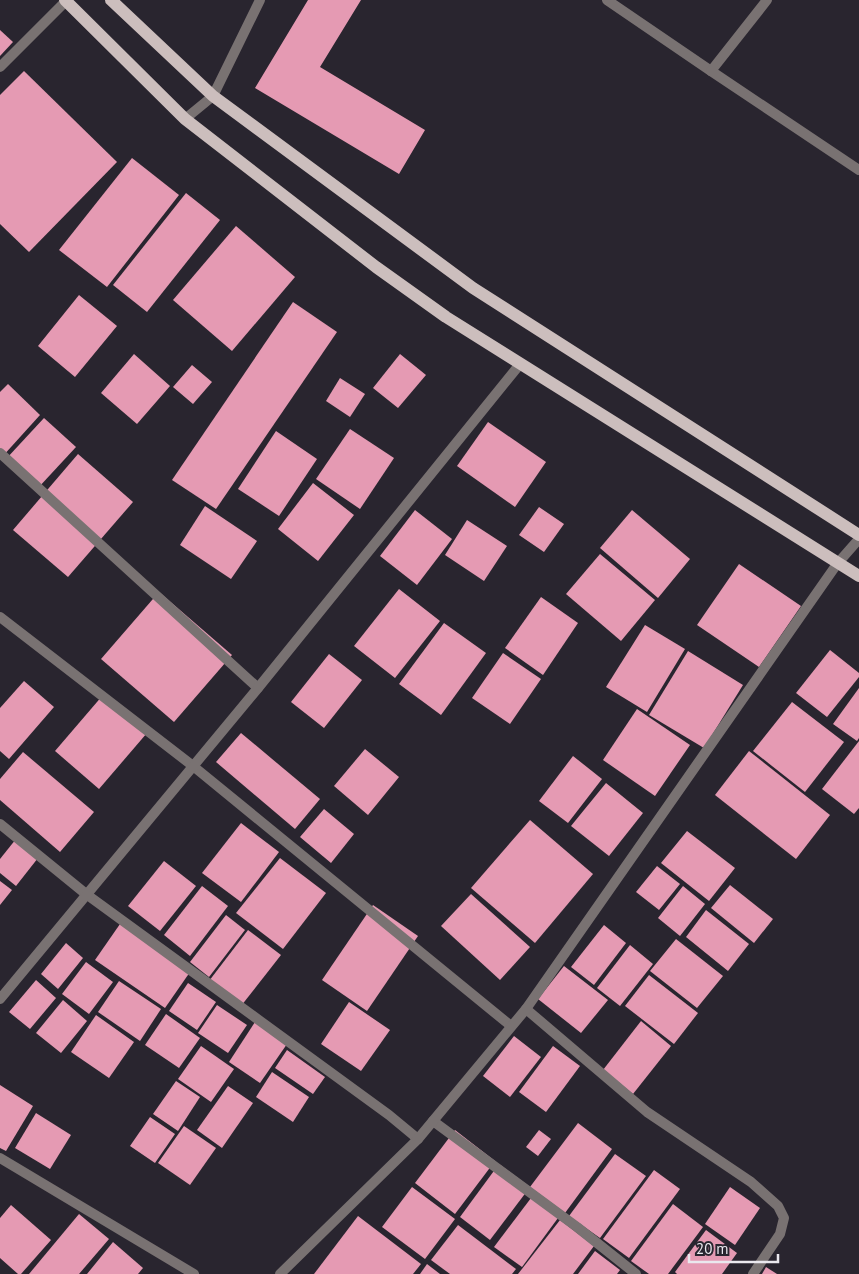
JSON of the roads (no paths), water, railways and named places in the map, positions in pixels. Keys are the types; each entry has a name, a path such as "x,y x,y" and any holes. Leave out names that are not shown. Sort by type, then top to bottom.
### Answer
{"main road":[{"path":"111,0 213,96 473,288 859,535"},
{"path":"65,1 185,119 376,267 446,317 837,564 859,576"}],"street":[{"path":"185,119 213,96 260,0"},
{"path":"607,0 859,170"},
{"path":"711,71 767,0"},
{"path":"0,67 65,1"},
{"path":"0,999 258,688 520,364"},
{"path":"0,453 258,688"},
{"path":"280,1274 418,1139 526,1009 837,564 859,539"},
{"path":"0,617 193,766 511,1026"},
{"path":"0,824 86,894 389,1115 418,1139"},
{"path":"526,1009 647,1112 751,1182 778,1206 784,1218 780,1234 753,1274"},
{"path":"433,1121 636,1274"},
{"path":"0,1158 194,1274"}]}
